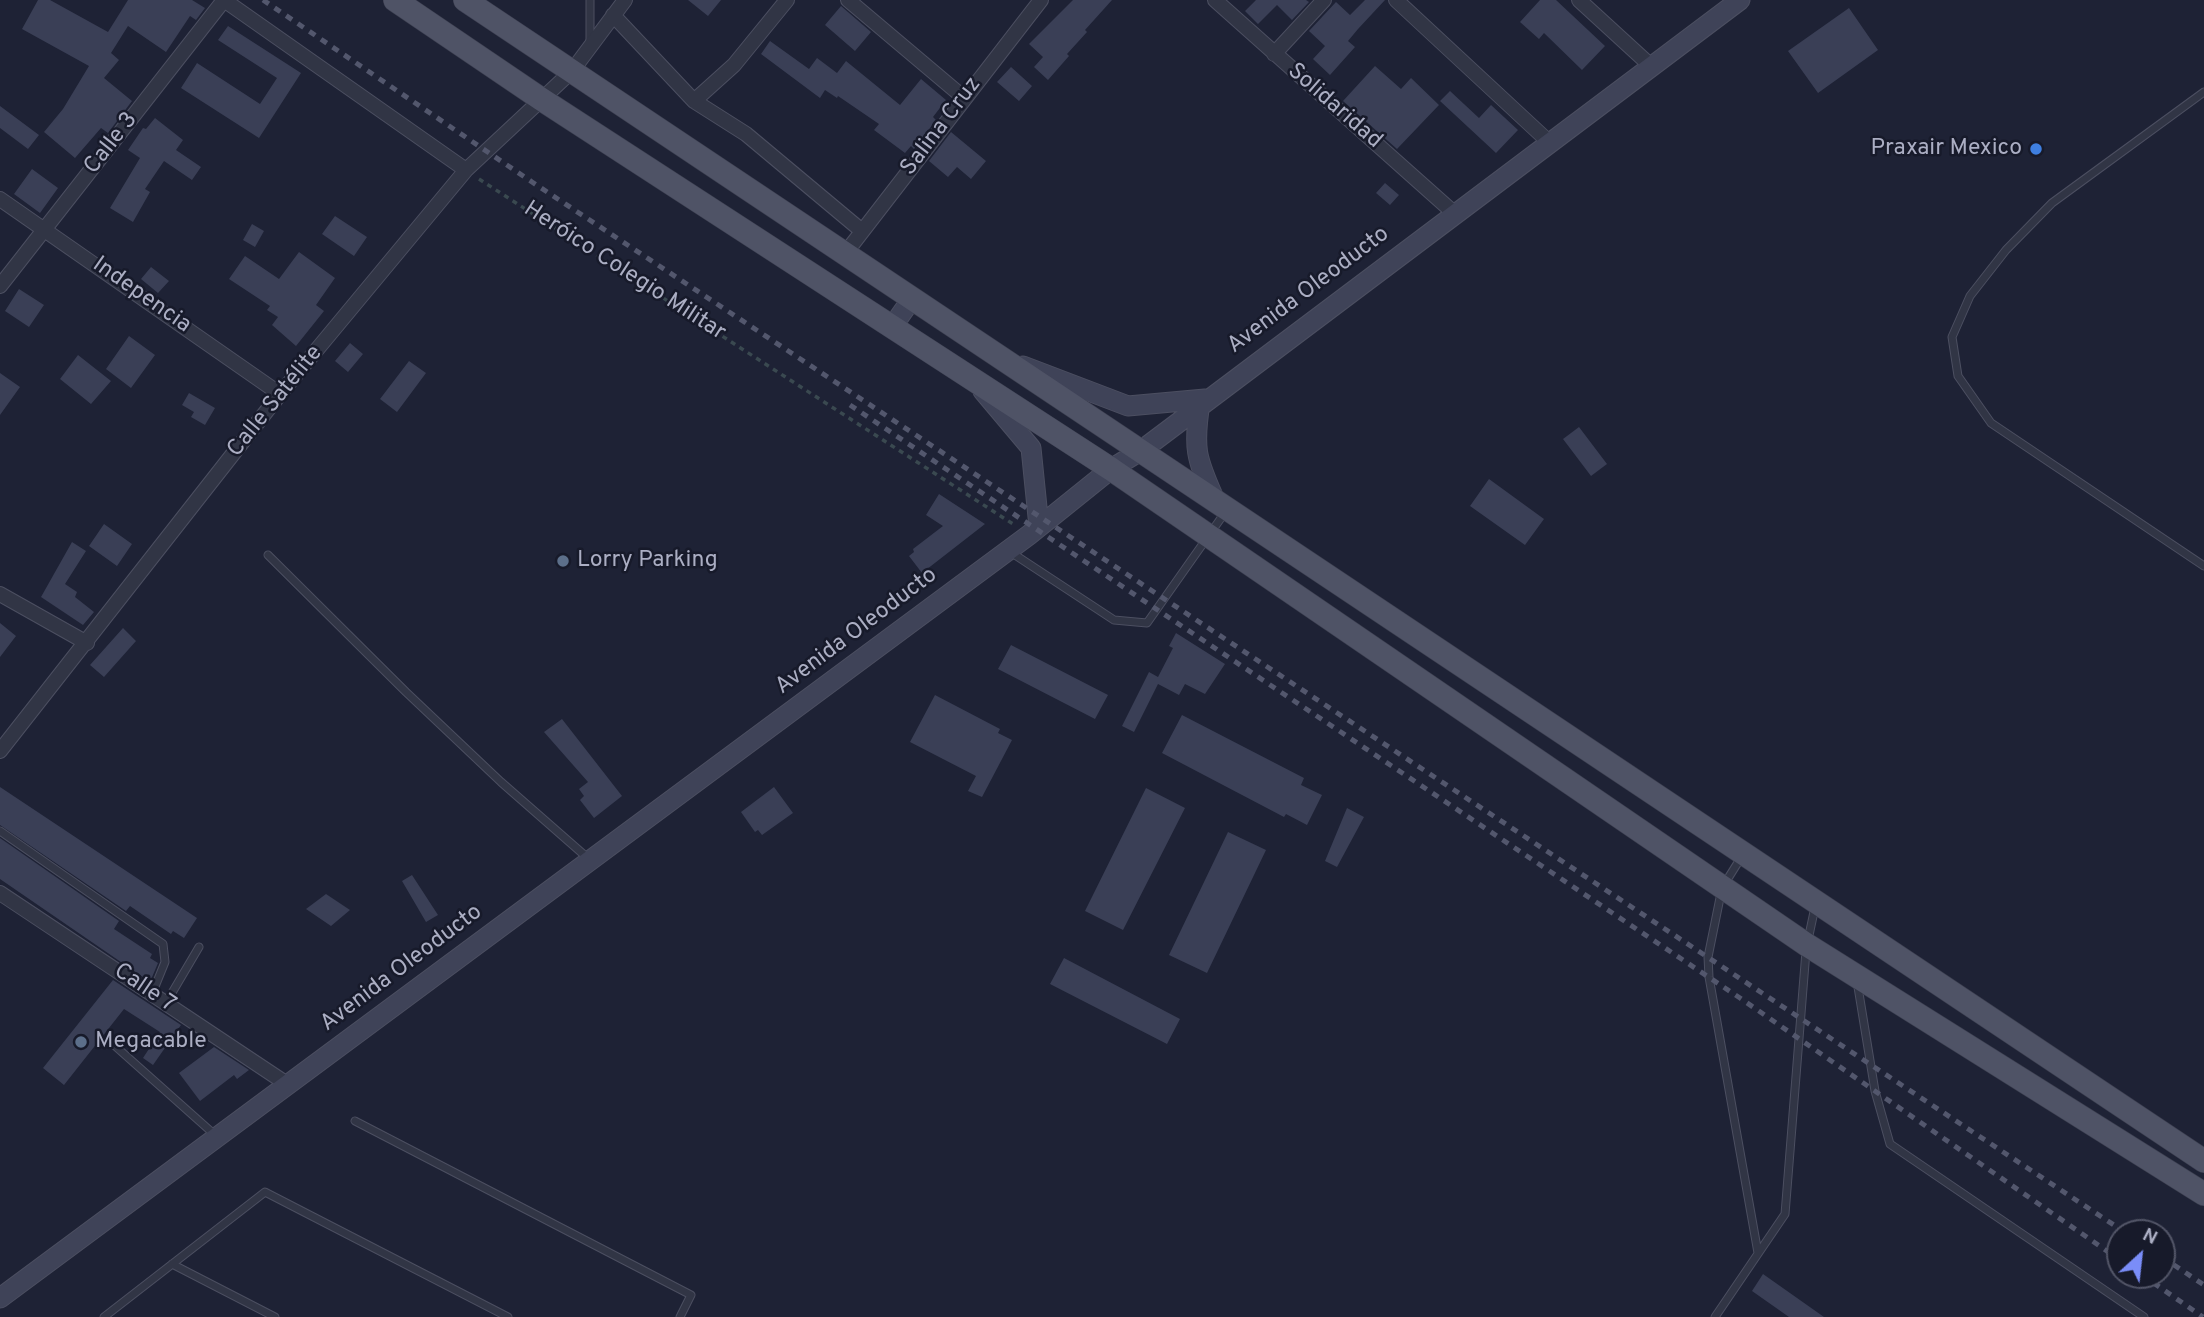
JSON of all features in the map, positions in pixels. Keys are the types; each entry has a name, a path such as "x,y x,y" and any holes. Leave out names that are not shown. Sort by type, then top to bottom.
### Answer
{"main road":[{"path":"395,0 541,99 1111,469 1807,945 2204,1194"},
{"path":"465,0 2204,1161"},
{"name":"Avenida Oleoducto","path":"0,1298 1008,551 1111,469 1142,450 1203,401 1740,0"},
{"path":"892,327 911,300"},
{"path":"991,353 1128,407 1203,401 1195,440 1198,461 1221,503"},
{"path":"973,380 1031,447 1034,531"}],"street":[{"path":"224,0 466,170"},
{"name":"Calle 3","path":"0,286 224,0"},
{"name":"Calle Satélite","path":"0,751 280,394 466,170 572,71 625,0"},
{"path":"694,101 734,65 787,0"},
{"path":"849,0 963,97"},
{"name":"Solidaridad","path":"1214,0 1454,213"},
{"path":"1275,54 1324,0"},
{"path":"1396,0 1549,142"},
{"path":"1579,0 1651,66"},
{"name":"Salina Cruz","path":"844,255 1034,3"},
{"path":"613,15 694,101 746,134 862,231"},
{"name":"Indepencia","path":"0,200 46,229 280,394"},
{"path":"0,594 87,643"},
{"name":"Calle 7","path":"0,893 288,1084"}],"lane":[{"path":"590,0 590,46"},
{"path":"2204,92 2052,202 2006,250 1970,296 1952,337 1958,376 1991,423 2204,566"},
{"path":"1008,551 1114,620 1147,623 1208,536 1221,503"},
{"path":"268,555 501,782 590,860"},
{"path":"1,831 163,944 165,962 152,994"},
{"path":"1743,855 1722,888 1708,957 1709,977 1758,1253"},
{"path":"1715,1317 1785,1214 1807,945 1816,902"},
{"path":"166,1003 199,947"},
{"path":"1855,973 1875,1091 1890,1143 2144,1317"},
{"path":"114,1045 217,1137"},
{"path":"355,1121 691,1295 680,1317"},
{"path":"104,1317 265,1192 508,1317"},
{"path":"172,1264 275,1317"}],"path":[{"name":"Heróico Colegio Militar","path":"466,170 1034,531"}],"building":[{"path":"38,0 50,0 108,32 128,0 192,0 205,8 196,20 190,16 166,52 128,26 111,53 119,60 104,78 132,101 108,133 101,128 75,158 44,132 63,109 89,66 22,29"},
{"path":"688,0 721,0 708,16"},
{"path":"1073,0 1112,0 1085,30 1087,32 1048,80 1034,67 1043,57 1029,44"},
{"path":"1256,0 1309,2 1292,20 1277,5 1258,24 1245,11"},
{"path":"1365,0 1385,0 1348,41 1355,47 1330,75 1313,59 1325,46 1309,31 1336,2 1350,15"},
{"path":"1540,0 1556,0 1605,46 1582,70 1544,33 1539,39 1520,22"},
{"path":"841,6 871,32 855,51 825,25"},
{"path":"1849,8 1878,50 1818,93 1788,51"},
{"path":"228,26 301,73 259,138 181,88 197,63 260,104 277,78 218,40"},
{"path":"770,41 809,69 817,58 837,73 846,61 900,105 921,79 946,100 933,117 936,120 914,149 911,146 905,153 874,130 879,124 825,90 820,98 761,54"},
{"path":"1375,66 1401,89 1411,78 1439,105 1397,149 1343,101"},
{"path":"1011,67 1032,86 1019,101 997,82"},
{"path":"1450,91 1479,118 1491,105 1518,130 1496,153 1440,101"},
{"path":"0,106 39,135 28,149 0,128"},
{"path":"155,118 183,140 176,150 201,167 192,180 164,161 145,189 150,192 133,222 110,208 140,158 128,150 143,128 146,129"},
{"path":"951,132 986,161 971,179 957,167 948,177 929,161"},
{"path":"32,169 58,188 40,213 14,194"},
{"path":"1385,183 1399,195 1390,205 1376,193"},
{"path":"335,216 367,237 354,256 322,234"},
{"path":"252,224 264,231 255,247 243,240"},
{"path":"299,252 335,278 316,305 324,311 296,346 272,325 278,317 267,310 270,306 229,279 245,256 279,279"},
{"path":"151,267 169,281 158,293 141,279"},
{"path":"19,289 44,305 29,327 5,311"},
{"path":"129,336 155,355 131,388 106,369"},
{"path":"350,343 363,354 348,372 335,361"},
{"path":"78,355 111,381 91,404 60,379"},
{"path":"409,361 426,373 397,412 380,399"},
{"path":"0,373 20,387 0,415"},
{"path":"189,393 215,408 205,425 191,417 194,412 182,405"},
{"path":"1579,427 1607,464 1591,476 1563,439"},
{"path":"1489,479 1544,519 1525,545 1470,506"},
{"path":"939,494 985,524 922,573 909,556 914,552 913,549 943,526 926,515"},
{"path":"104,524 132,544 117,566 89,546"},
{"path":"72,542 86,551 65,584 77,592 75,597 94,612 83,625 41,597"},
{"path":"0,623 16,636 0,657"},
{"path":"123,628 136,641 104,677 90,665"},
{"path":"1176,633 1225,664 1205,694 1185,684 1179,695 1158,684 1134,732 1122,726 1149,672 1158,677 1173,648 1169,646"},
{"path":"1011,645 1108,695 1095,719 998,669"},
{"path":"935,695 1000,729 998,733 1012,740 982,797 968,791 976,776 910,742"},
{"path":"1182,715 1304,778 1301,785 1322,795 1307,825 1286,814 1284,817 1162,753"},
{"path":"562,719 622,796 594,818 580,800 584,796 579,789 588,782 544,732"},
{"path":"0,787 197,918 184,938 173,931 171,934 130,906 126,911 0,825"},
{"path":"774,787 793,813 762,835 758,830 755,832 741,812"},
{"path":"1146,788 1185,808 1123,930 1085,911"},
{"path":"1347,808 1364,817 1337,867 1325,861"},
{"path":"1228,832 1266,850 1207,973 1169,955"},
{"path":"0,838 119,921 114,929 152,954 150,958 158,963 150,982 0,879"},
{"path":"412,875 438,915 426,922 402,881"},
{"path":"326,894 350,910 331,926 306,909"},
{"path":"1064,958 1180,1019 1167,1044 1050,984"},
{"name":"Megacable","path":"113,980 181,1025 153,1065 143,1058 160,1032 124,1009 64,1085 43,1068"},
{"path":"214,1047 249,1070 237,1079 234,1075 200,1101 179,1073"},
{"path":"1763,1274 1824,1317 1789,1317 1752,1291"}],"railway":[{"path":"263,0 532,182 2106,1220"},
{"path":"850,405 1740,998 2106,1250"},
{"path":"2176,1266 2204,1285"},
{"path":"2162,1289 2203,1317"}],"place":[{"name":"Praxair Mexico","path":"2036,149"},
{"name":"Lorry Parking","path":"563,561"},
{"name":"Megacable","path":"81,1042"}]}
